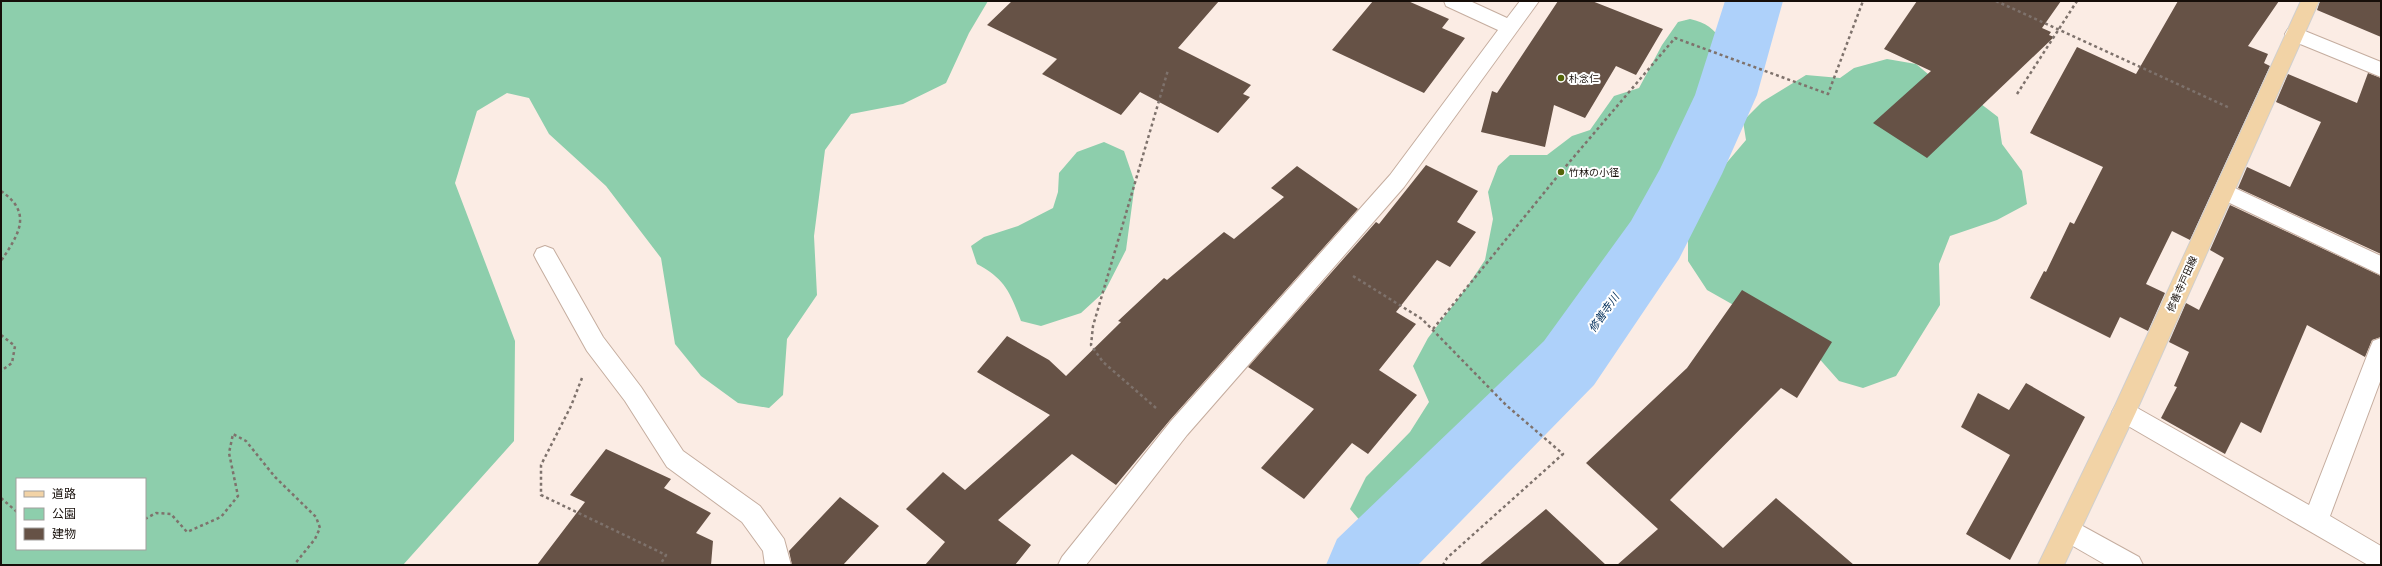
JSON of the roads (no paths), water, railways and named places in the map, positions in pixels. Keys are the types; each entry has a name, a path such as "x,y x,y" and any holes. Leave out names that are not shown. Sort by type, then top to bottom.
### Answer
{"main road":[{"name":"修善寺戸田線","path":"2051,565 2124,412 2310,1"}],"street":[{"path":"1453,1 1510,28"},
{"path":"1071,565 1178,428 1328,261 1397,181 1530,1"},
{"path":"2295,34 2381,70"},
{"path":"2224,191 2381,266"},
{"path":"545,255 595,344 633,394 675,459 714,489 751,514 775,547 778,565"},
{"path":"2316,520 2381,348"},
{"path":"2124,412 2316,520 2381,559"},
{"path":"2068,530 2130,565"}],"waterway":[{"name":"修善寺川","path":"1365,565 1569,363 1655,240 1690,174 1726,95 1754,1"}],"place":[{"name":"朴念仁","path":"1561,78"},
{"name":"竹林の小径","path":"1561,172"}]}
